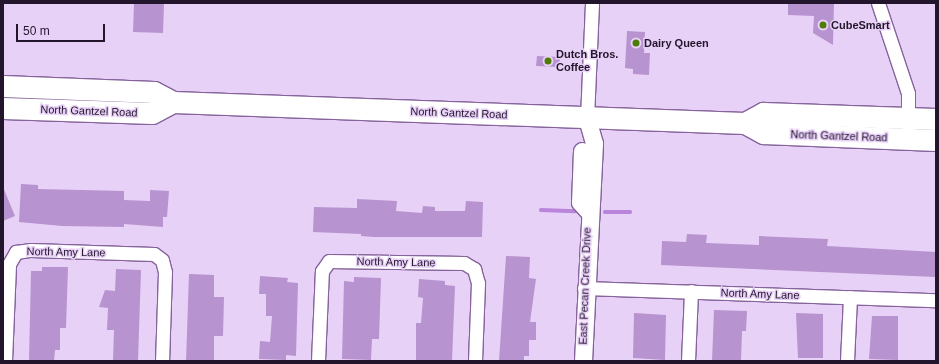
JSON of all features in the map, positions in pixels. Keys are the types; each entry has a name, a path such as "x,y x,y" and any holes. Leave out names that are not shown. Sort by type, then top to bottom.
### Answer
{"main road":[{"name":"North Gantzel Road","path":"3,86 154,92 173,102 745,123 763,133 936,140"},
{"name":"North Gantzel Road","path":"3,108 152,113 173,102"},
{"name":"North Gantzel Road","path":"745,123 764,113 936,119"}],"street":[{"path":"587,118 592,3"},
{"path":"878,3 908,93 908,139"},
{"name":"East Pecan Creek Drive","path":"583,361 584,288 588,211 592,199 594,143 587,118"},
{"name":"North Amy Lane","path":"5,361 9,264 16,252 31,250 154,254 162,260 165,272 162,361"},
{"name":"North Amy Lane","path":"318,361 322,271 329,261 464,263 474,270 478,283 475,361"},
{"name":"North Amy Lane","path":"584,288 936,300"},
{"path":"688,361 691,291"},
{"path":"847,361 850,297"}],"building":[{"path":"134,3 164,3 163,33 133,32"},
{"name":"CubeSmart","path":"788,3 834,3 833,45 813,33 814,16 788,15"},
{"name":"Dairy Queen","path":"627,31 645,32 644,53 650,53 649,75 633,74 633,69 625,68"},
{"name":"Dutch Bros. Coffee","path":"537,56 560,57 559,67 536,66"},
{"path":"21,184 38,185 38,189 124,191 124,200 150,201 150,190 169,191 167,217 163,217 163,227 124,224 124,227 62,226 19,222"},
{"path":"3,187 15,216 3,221"},
{"path":"357,199 397,201 396,211 422,213 423,206 435,207 435,211 465,211 466,201 483,202 482,237 374,237 361,236 361,234 313,232 314,207 357,208"},
{"path":"687,234 707,235 706,243 759,245 759,236 828,239 827,246 936,252 936,277 661,265 662,241 686,242"},
{"path":"506,256 530,257 529,278 536,279 530,322 536,322 536,340 529,340 529,356 524,356 524,361 499,361"},
{"path":"42,267 68,267 66,328 60,328 60,350 55,350 54,361 29,361 31,271 42,271"},
{"path":"116,269 141,270 138,361 113,361 114,330 107,330 108,308 99,307 105,290 115,291"},
{"path":"189,274 214,275 214,297 224,297 223,336 214,336 214,361 186,361"},
{"path":"260,276 288,278 287,282 298,283 296,356 286,355 286,360 259,359 260,341 270,342 272,316 266,316 266,294 259,294"},
{"path":"354,277 381,278 379,339 372,339 371,360 342,359 344,281 354,282"},
{"path":"419,279 445,281 445,285 455,286 452,361 416,361 416,323 421,323 423,298 418,297"},
{"path":"714,310 747,311 746,331 742,331 741,361 712,361"},
{"path":"634,313 666,315 665,360 633,358"},
{"path":"796,313 823,314 823,358 798,358"},
{"path":"872,316 898,316 898,360 869,359"}],"waterway":[{"path":"541,210 575,211"},
{"path":"605,212 630,212"}],"place":[{"name":"CubeSmart","path":"823,25"},
{"name":"Dairy Queen","path":"636,43"},
{"name":"Dutch Bros. Coffee","path":"548,61"}]}
